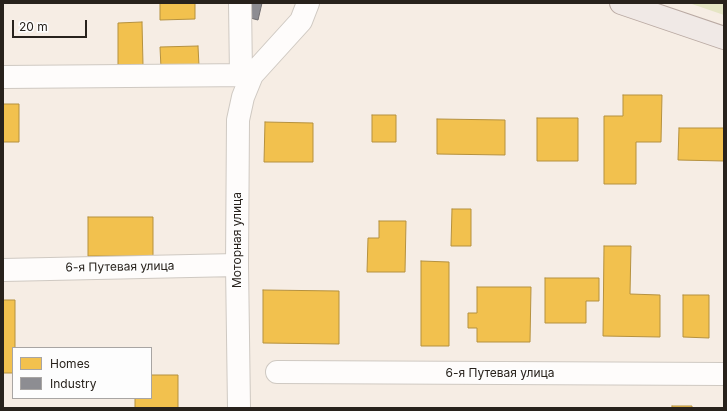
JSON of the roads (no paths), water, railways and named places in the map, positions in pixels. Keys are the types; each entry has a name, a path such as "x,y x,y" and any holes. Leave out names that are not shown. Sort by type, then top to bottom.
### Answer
{"main road":[{"path":"621,3 724,38"}],"street":[{"name":"Моторная улица","path":"239,408 237,265 238,120 246,74 240,3"},
{"path":"3,77 246,74 300,21 308,3"},
{"name":"6-я Путевая улица","path":"3,270 237,265"},
{"name":"6-я Путевая улица","path":"277,372 724,374"}]}
